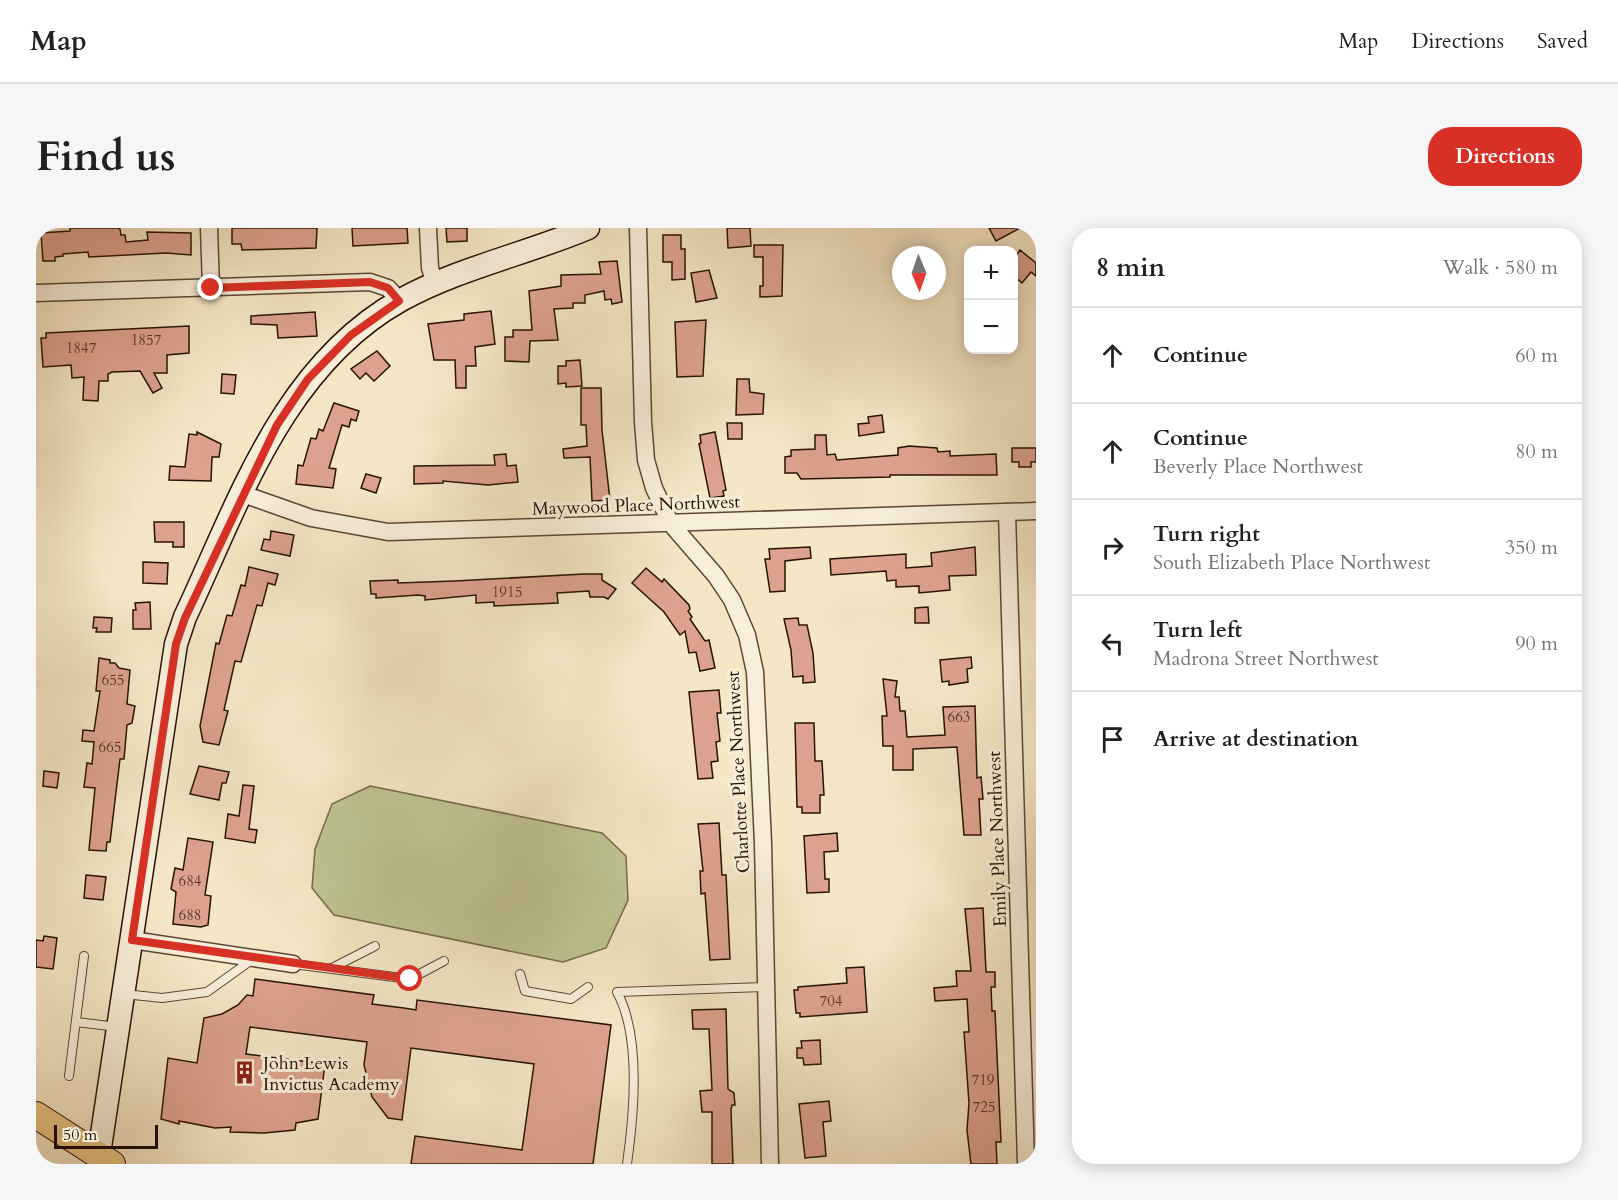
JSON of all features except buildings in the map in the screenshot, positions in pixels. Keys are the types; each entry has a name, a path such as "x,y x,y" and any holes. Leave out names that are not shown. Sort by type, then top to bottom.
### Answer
{"main road":[{"path":"36,1115 103,1161"}],"street":[{"path":"209,228 211,288"},
{"path":"428,228 430,268 435,284"},
{"path":"103,1161 118,1028 176,644 185,618 277,425 308,379 351,335 399,301 435,284 588,228"},
{"name":"Charlotte Place Northwest","path":"638,228 646,459 654,488 671,524 716,576 732,600 747,634 755,672 763,843 770,1164"},
{"path":"36,293 370,282 388,288 399,301"},
{"name":"Maywood Place Northwest","path":"243,494 311,518 388,532 1036,512"},
{"name":"Emily Place Northwest","path":"1007,512 1026,1164"},
{"path":"132,940 293,964"}],"lane":[{"path":"331,969 375,946"},
{"path":"69,1076 84,956"},
{"path":"124,994 162,998 207,992 253,959"},
{"path":"293,964 410,979 444,961"},
{"path":"520,974 525,991 571,999 588,987"},
{"path":"627,1164 635,1109 628,1011 617,992 765,987"},
{"path":"76,1022 118,1028"}],"green space":[{"path":"370,786 602,833 626,856 628,900 606,948 563,962 334,915 312,888 315,849 332,804"}],"place":[{"name":"John Lewis Invictus Academy","path":"245,1073"}],"route":[{"path":"211,288 370,282 388,288 399,301 351,335 308,379 277,425 185,618 176,644 132,940 253,959 410,979"}]}
